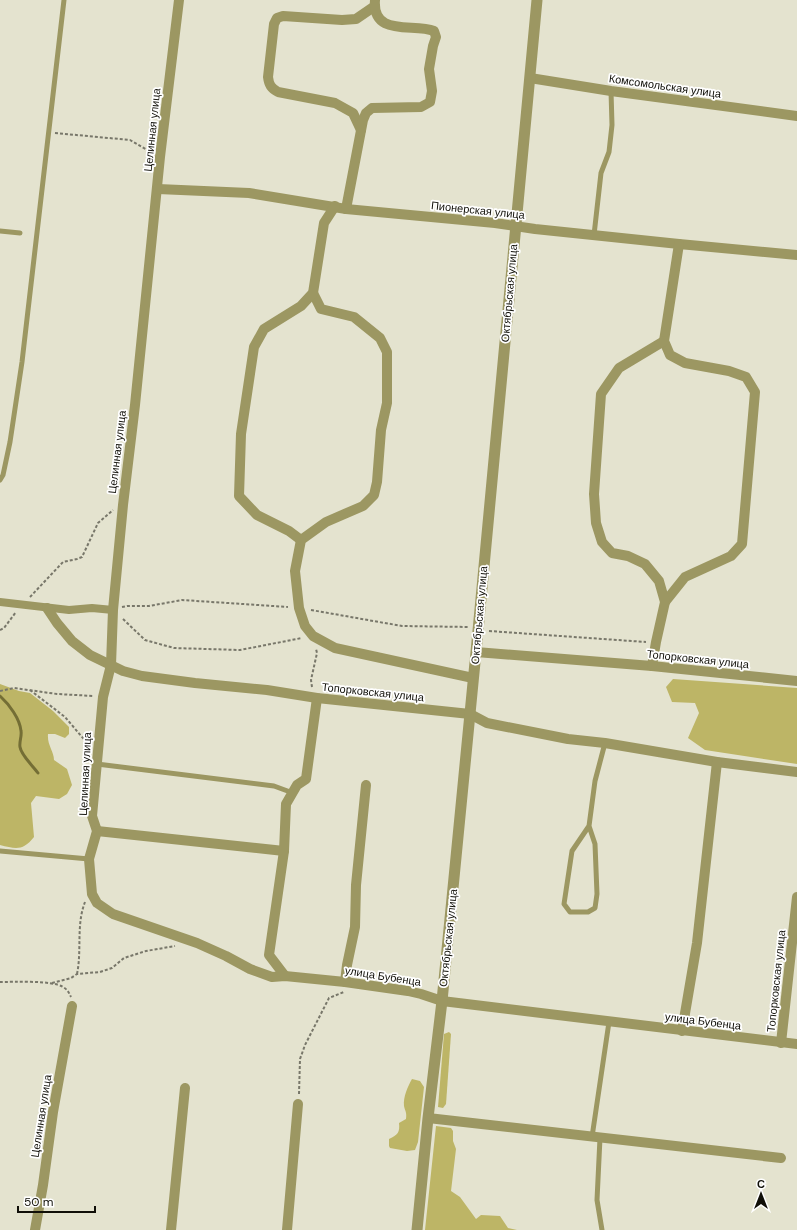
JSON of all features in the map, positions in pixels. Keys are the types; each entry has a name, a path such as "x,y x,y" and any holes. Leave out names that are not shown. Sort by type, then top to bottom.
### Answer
{"street":[{"name":"Целинная улица","path":"97,903 92,894 89,859 97,831 92,816 103,697 111,665 113,610 123,505 135,406 158,189 160,157 179,0"},
{"name":"Октябрьская улица","path":"417,1230 428,1118 442,1001 470,714 537,0"},
{"path":"361,130 353,113 335,102 278,92 272,89 269,85 268,77 274,24 277,18 283,16 342,20 356,19 375,3"},
{"path":"346,209 361,130 366,113 372,108 421,107 430,102 432,91 430,70 436,37 434,31 426,28 400,28 383,22 376,16 375,3"},
{"name":"Комсомольская улица","path":"530,78 611,91 797,116"},
{"name":"Пионерская улица","path":"158,189 249,193 346,209 797,255"},
{"path":"301,540 289,530 257,515 239,496 241,434 254,347 264,329 301,306 313,292 324,223 335,206"},
{"path":"664,602 685,576 731,556 742,544 755,392 746,377 729,371 685,363 670,355 664,341 679,244"},
{"path":"313,292 321,309 354,317 380,338 387,352 386,403 381,430 377,482 374,495 363,506 326,522 301,540 295,571 298,608 305,626 313,636 335,648 473,678"},
{"path":"652,666 664,602 659,581 645,564 628,556 612,553 602,542 596,523 594,494 601,394 619,368 664,341"},
{"path":"0,602 69,610 92,608 113,610"},
{"name":"Топорковская улица","path":"47,608 72,641 90,655 122,671 142,676 195,684 267,690 317,698 470,714 487,724 568,739 605,743 717,762 797,772"},
{"name":"Топорковская улица","path":"476,652 652,666 797,681"},
{"path":"285,976 269,955 284,851 286,804 298,786 306,779 317,698"},
{"path":"682,1031 697,943 717,762"},
{"path":"345,982 354,927 356,885 366,786"},
{"path":"97,831 284,851"},
{"name":"Топорковская улица","path":"781,1043 797,897"},
{"name":"улица Бубенца","path":"97,903 113,914 197,943 272,977 285,976 345,982 415,993 442,1001 797,1044"},
{"name":"Целинная улица","path":"35,1230 44,1178 52,1112 72,1006"},
{"path":"172,1230 185,1088"},
{"path":"287,1230 298,1104"},
{"path":"428,1118 781,1158"}],"lane":[{"path":"0,480 3,475 10,442 22,362 64,0"},
{"path":"594,235 601,173 610,152 612,125 611,91"},
{"path":"0,231 20,233"},
{"path":"589,826 572,851 564,904 570,912 588,912 595,908 597,894 595,844 589,826 595,781 605,743"},
{"path":"97,764 274,786 293,793"},
{"path":"0,851 89,859"},
{"path":"602,1230 597,1200 596,1138 609,1022"}],"path":[{"path":"48,132 130,140 160,157"},
{"path":"0,630 4,628 22,604 63,562 82,557 98,523 114,508 123,505"},
{"path":"113,610 127,606 149,606 182,600 298,608 402,626 465,626 492,631 656,642"},
{"path":"113,610 145,640 174,648 240,650 313,636 317,653 311,680 312,688 317,698"},
{"path":"0,691 14,688 57,694 103,697"},
{"path":"30,690 65,717 85,741 98,750"},
{"path":"77,974 79,964 81,914 85,903 92,894"},
{"path":"52,983 71,978 77,974 100,972 112,968 124,958 146,951 175,946"},
{"path":"0,982 52,983 62,986 68,991 72,1006"},
{"path":"298,1104 300,1060 305,1045 329,998 344,992 345,982"}],"shaded area":[{"path":"673,679 797,688 797,764 705,750 688,738 699,713 695,703 672,702 666,687"},
{"path":"0,684 19,691 30,693 53,711 69,727 69,734 65,738 55,734 48,734 48,738 54,760 67,769 72,785 67,794 59,799 36,796 31,803 34,837 26,845 19,848 0,845"},
{"path":"449,1032 451,1034 446,1104 443,1108 438,1107 444,1034"},
{"path":"412,1079 420,1081 424,1087 418,1142 415,1150 407,1151 390,1148 389,1139 396,1135 399,1131 399,1123 406,1119 404,1099 407,1088"},
{"path":"436,1126 451,1128 453,1131 453,1141 456,1149 451,1191 460,1197 476,1219 481,1215 500,1216 508,1228 517,1230 425,1230"}],"waterway":[{"path":"0,696 10,707 20,726 21,750 38,773"}]}
